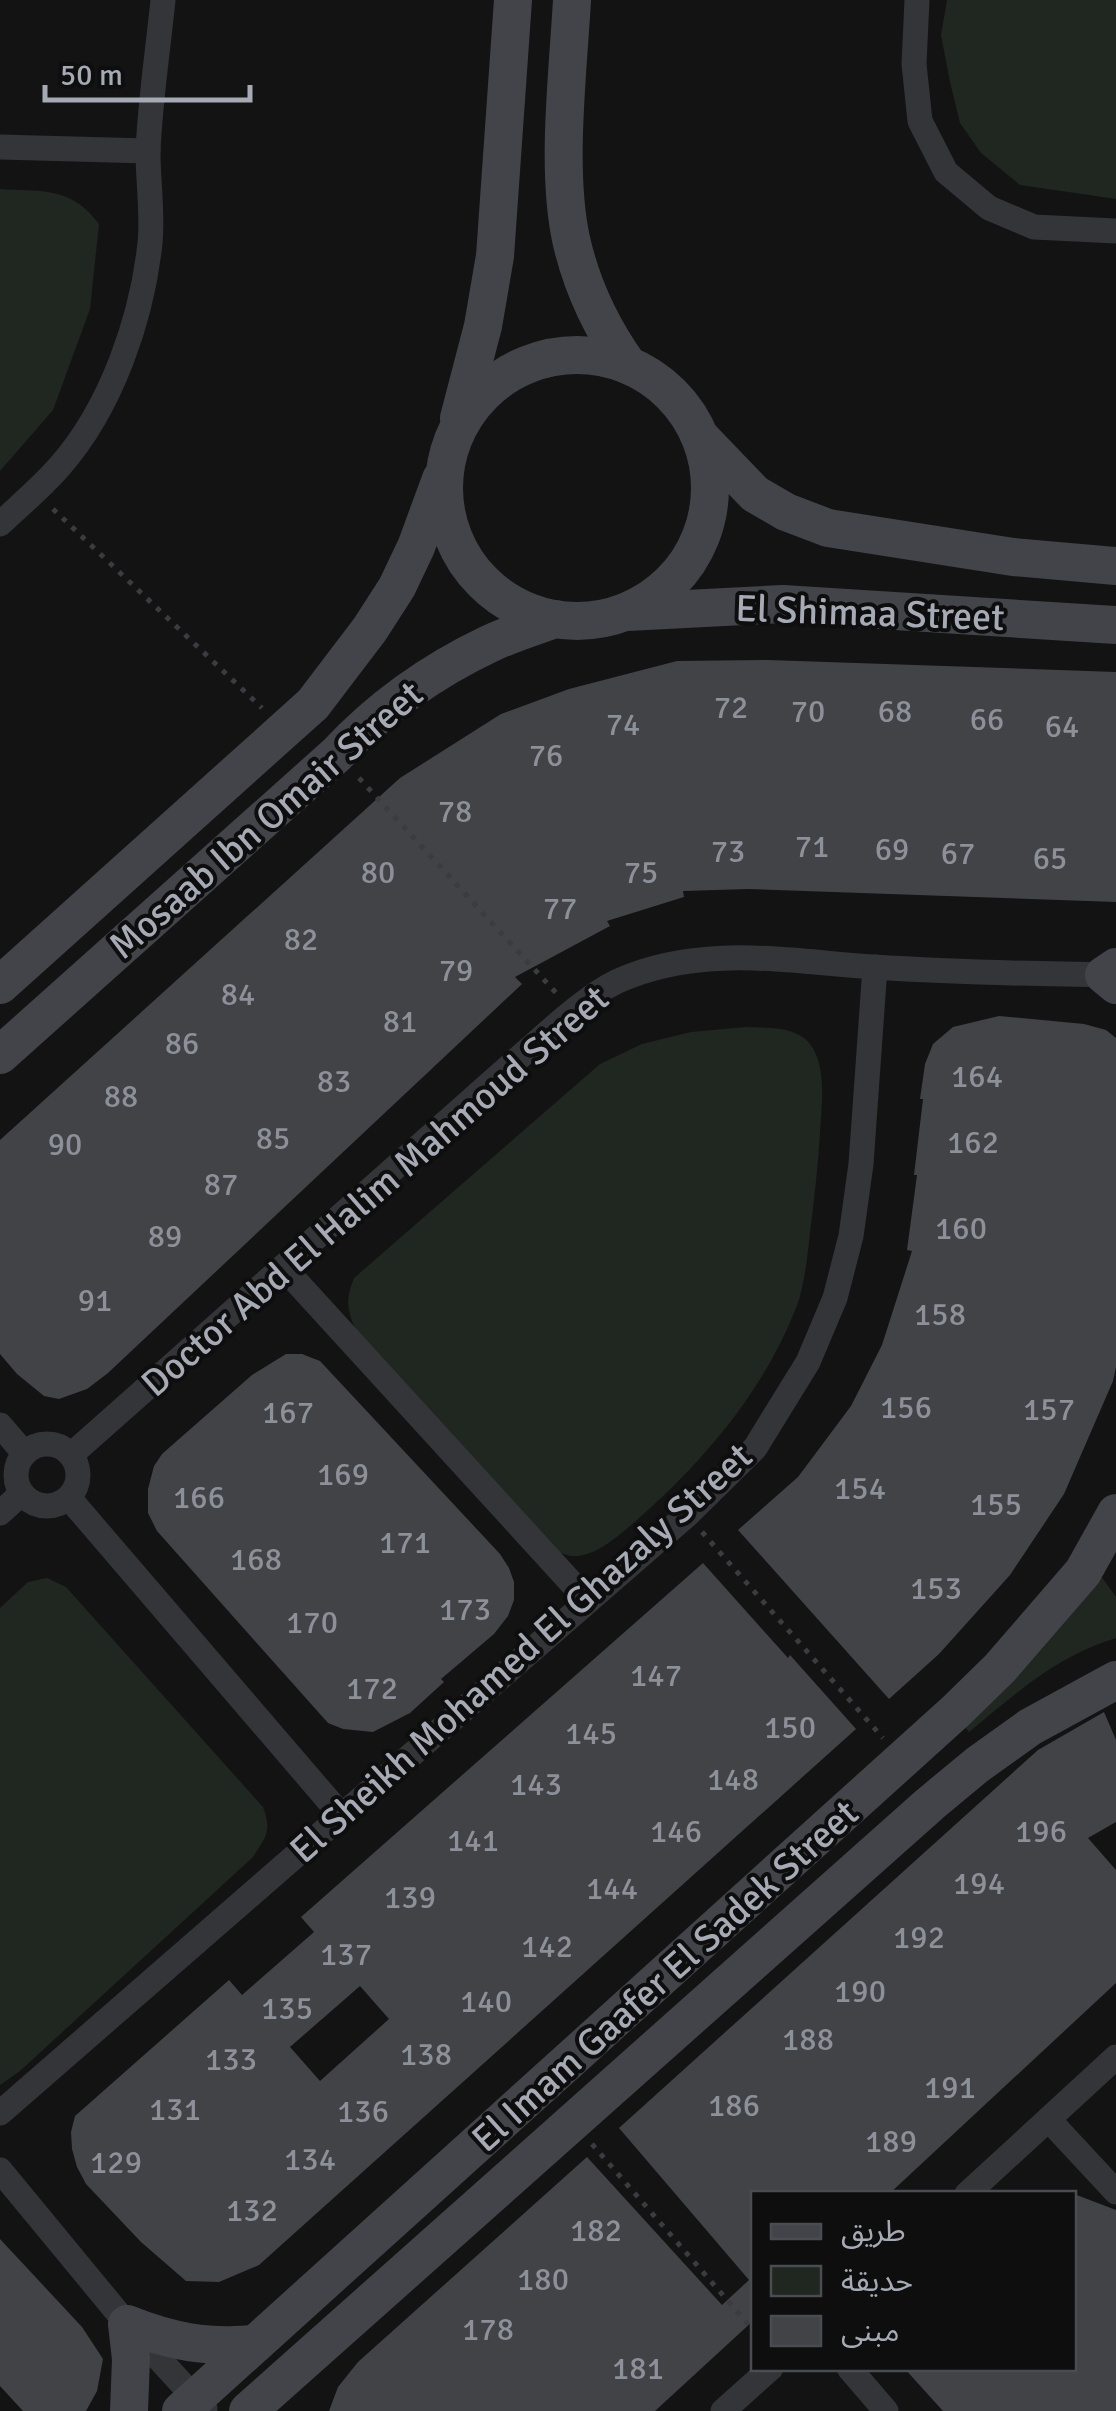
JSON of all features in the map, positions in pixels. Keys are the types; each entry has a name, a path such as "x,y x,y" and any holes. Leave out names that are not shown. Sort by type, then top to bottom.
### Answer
{"street":[{"path":"0,524 62,464 106,394 126,349 141,299 150,241 148,150 163,0"},
{"name":"Mosaab Ibn Omair Street","path":"0,984 313,704 397,587 416,547 450,450 483,326 495,256 513,0"},
{"path":"572,0 565,182 571,238 607,335 628,365"},
{"path":"918,0 914,64 920,121 946,172 989,208 1034,227 1116,232"},
{"path":"0,147 148,150"},
{"path":"571,355 600,356 628,365 659,382 684,408 702,439 710,474 708,508 698,542 668,584 655,596 624,612 590,620 555,620 522,610 492,592 468,566 452,536 444,502 450,450 470,408 514,370 542,359 571,355"},
{"name":"El Shimaa Street","path":"702,439 756,494 786,512 828,528 1013,557 1116,566"},
{"name":"El Shimaa Street","path":"624,612 783,604 1116,625"},
{"name":"Mosaab Ibn Omair Street","path":"0,1055 337,754 360,729 431,675 493,642 555,620"},
{"name":"Doctor Abd El Halim Mahmoud Street","path":"71,1455 573,1012 615,982 664,964 716,957 1113,975"},
{"name":"El Sheikh Mohamed El Ghazaly Street","path":"0,2113 686,1515 755,1448 808,1362 835,1298 851,1236 861,1164 874,967"},
{"path":"283,1267 588,1601"},
{"path":"0,1425 24,1453"},
{"path":"48,1444 71,1455 78,1469 77,1484 69,1498 44,1507 21,1494 15,1472 24,1453 48,1444"},
{"path":"0,1513 21,1494"},
{"path":"69,1498 341,1815"},
{"name":"El Imam Gaafer El Sadek Street","path":"194,2407 256,2344 903,1762 1000,1668 1083,1572 1116,1513"},
{"name":"El Imam Gaafer El Sadek Street","path":"248,2411 285,2394 572,2122 977,1765 1030,1727 1116,1680"},
{"path":"970,2191 1116,2056"},
{"path":"1049,2120 1116,2192"},
{"path":"0,2170 194,2407"},
{"path":"127,2324 190,2344 256,2344"},
{"path":"127,2324 129,2411"},
{"path":"722,2411 769,2371"},
{"path":"852,2371 886,2411"}],"path":[{"path":"35,492 286,731"},
{"path":"337,754 573,1012"},
{"path":"686,1515 903,1762"},
{"path":"572,2122 751,2328"}],"green space":[{"path":"947,0 1116,0 1116,199 1020,185 981,153 960,123 950,82 941,35"},
{"path":"0,189 43,191 67,197 99,224 90,309 53,410 0,471"},
{"path":"746,1027 797,1034 810,1044 819,1064 822,1100 818,1159 799,1299 782,1339 749,1396 685,1474 607,1544 580,1556 563,1554 550,1548 356,1331 348,1305 351,1286 354,1278 600,1064 642,1044 691,1032"},
{"path":"1101,1576 1116,1597 1116,1638 1056,1666 969,1732 961,1723"},
{"path":"47,1578 66,1587 263,1807 267,1828 253,1857 0,2085 0,1608 28,1582"}],"building":[{"path":"768,660 1116,672 1116,902 749,889 683,891 684,897 607,921 610,926 515,977 522,984 108,1373 87,1389 59,1399 44,1396 17,1374 0,1354 0,1140 400,778 501,714 569,689 677,661"},
{"path":"999,1016 1084,1024 1106,1030 1116,1038 1116,1367 1064,1494 1010,1575 939,1654 889,1699 738,1530 798,1477 851,1406 882,1345 912,1251 907,1250 917,1175 920,1099 925,1064 933,1044 953,1027"},
{"path":"286,1354 302,1354 320,1361 500,1554 514,1582 514,1600 508,1616 494,1634 441,1679 444,1682 410,1713 373,1732 328,1723 157,1531 148,1513 148,1489 162,1454 252,1375"},
{"path":"703,1563 856,1729 259,2265 219,2282 186,2281 141,2242 86,2184 72,2149 75,2116 229,1980 242,1995 314,1932 301,1917","holes":["360,1986 389,2019 320,2081 290,2047"]},
{"path":"1104,1712 1116,1740 1116,1822 1088,1838 1116,1870 1116,1983 892,2191 751,2191 751,2323 655,2411 329,2411 338,2387 358,2362 587,2157 722,2305 749,2280 619,2128 1038,1750"},
{"path":"1076,2195 1116,2210 1116,2411 943,2411 907,2371 1076,2371"},
{"path":"0,2239 82,2327 103,2359 97,2391 86,2411 23,2411 0,2386"}]}
